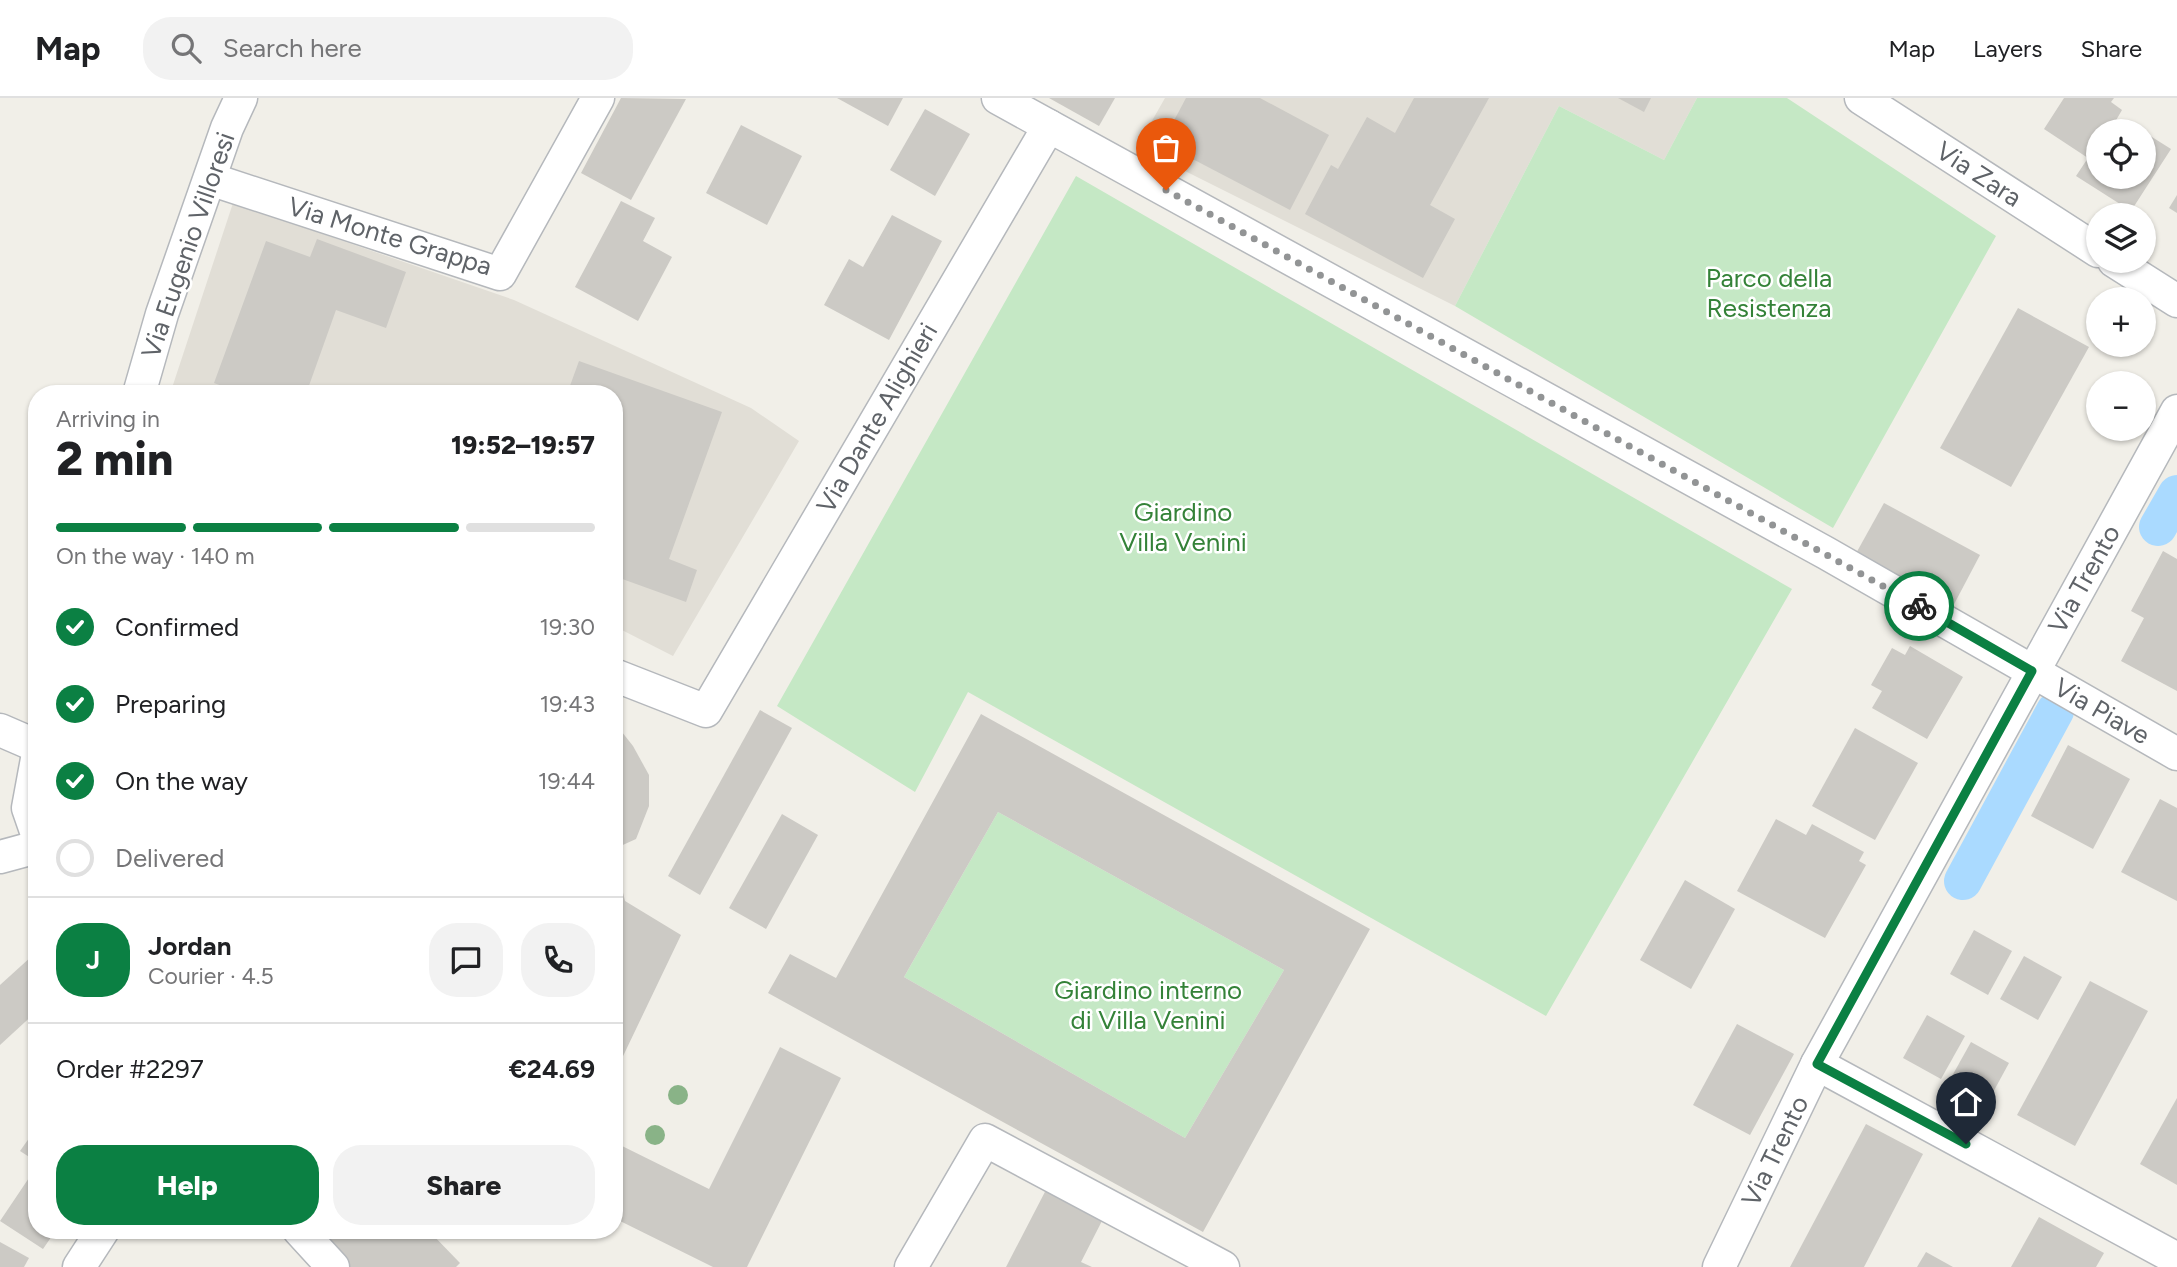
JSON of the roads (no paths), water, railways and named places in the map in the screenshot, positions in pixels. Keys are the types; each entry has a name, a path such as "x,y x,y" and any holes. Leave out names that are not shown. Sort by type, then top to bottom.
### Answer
{"street":[{"name":"Via Eugenio Villoresi","path":"142,385 162,314 227,128 242,98"},
{"name":"Via Monte Grappa","path":"210,179 500,274 598,98"},
{"name":"Via Piave","path":"998,98 1814,546 2177,754"},
{"name":"Via Zara","path":"1861,98 2086,243"},
{"name":"Via Dante Alighieri","path":"623,679 706,711 1049,125"},
{"path":"2133,273 2177,301"},
{"name":"Via Trento","path":"1718,1267 1817,1064 2177,411"},
{"path":"0,730 28,742"},
{"path":"0,857 28,849"},
{"path":"1817,1064 2177,1258"},
{"path":"911,1267 985,1140 1223,1267"},
{"path":"79,1267 97,1239"},
{"path":"307,1239 333,1267"}],"waterway":[{"path":"2158,527 2177,494"},
{"path":"1963,881 2055,711"}],"park label":[{"name":"Parco della Resistenza","path":"1769,293"},
{"name":"Giardino Villa Venini","path":"1183,527"},
{"name":"Giardino interno di Villa Venini","path":"1148,1005"}]}
